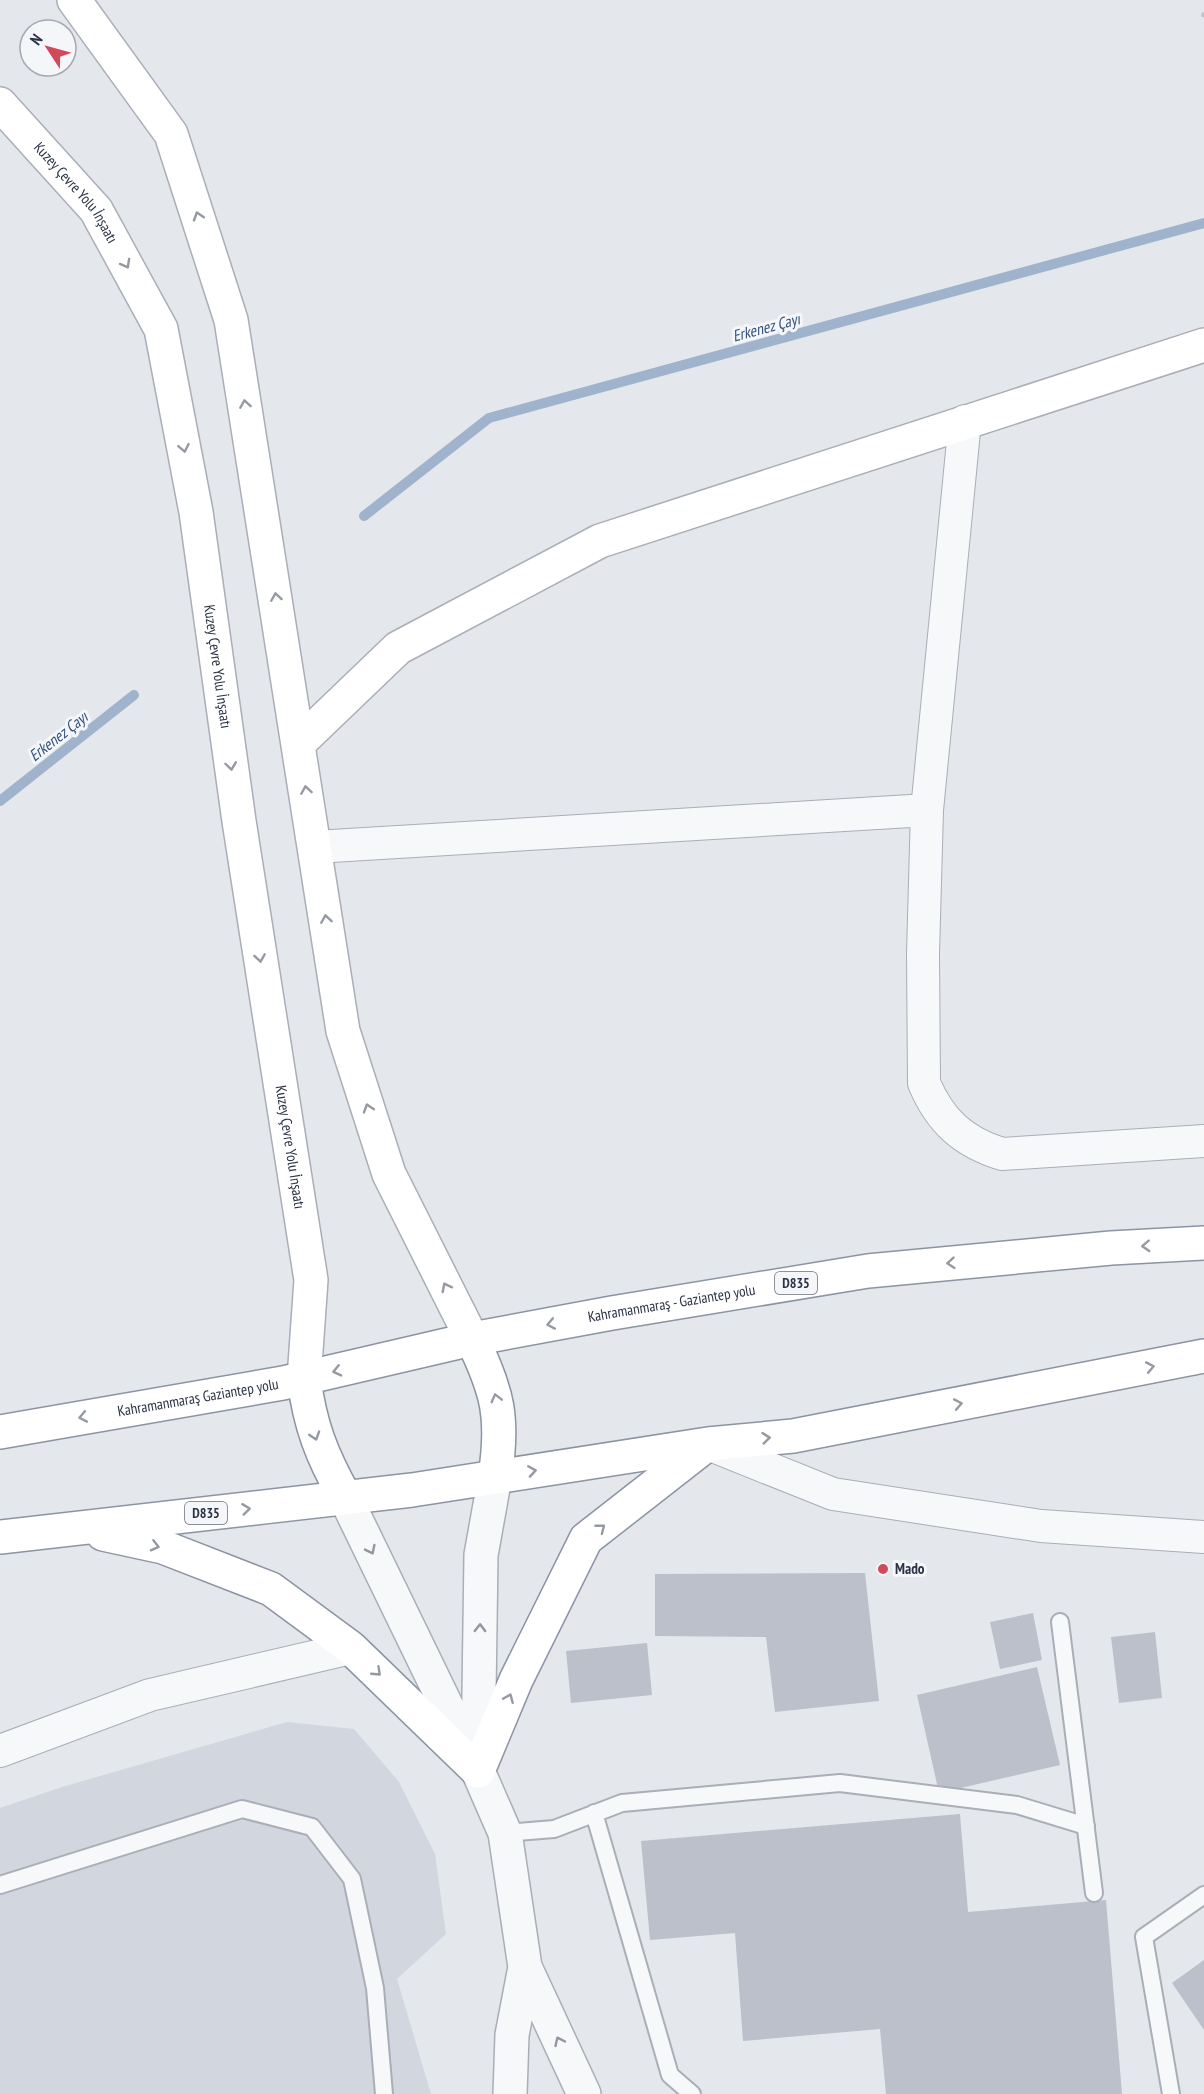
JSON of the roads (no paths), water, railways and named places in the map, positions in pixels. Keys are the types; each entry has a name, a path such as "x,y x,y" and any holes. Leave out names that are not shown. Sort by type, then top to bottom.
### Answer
{"main road":[{"path":"74,0 171,134 231,320 343,1031 389,1174 491,1377 499,1409 500,1442 495,1477"},
{"name":"Kuzey Çevre Yolu İnşaatı","path":"0,104 96,210 161,329 196,513 238,821 311,1280 304,1379 313,1432 323,1458 345,1497"},
{"path":"299,743 398,648 600,541 1204,345"},
{"name":"Kahramanmaraş - Gaziantep yolu","path":"394,1359 472,1339 612,1312 868,1271 1111,1248 1204,1243"},
{"name":"D835","path":"0,1537 412,1490 708,1444 793,1436 1204,1356"},
{"name":"Kahramanmaraş Gaziantep yolu","path":"0,1432 304,1379 394,1359"},
{"path":"78,1528 163,1547 271,1588 351,1648 478,1771 516,1680 586,1539 708,1444"}],"street":[{"path":"964,421 927,810 923,954 924,1083 932,1103 960,1136 979,1147 1002,1154 1204,1141"},
{"path":"315,847 927,810"},
{"path":"708,1444 833,1494 1041,1526 1201,1542"},
{"path":"478,1771 481,1555 495,1477"},
{"path":"345,1497 478,1771 505,1833 525,1967 584,2094"},
{"path":"0,1750 150,1695 351,1648"},
{"path":"510,2094 512,2035 525,1967"}],"lane":[{"path":"1060,1622 1094,1893"},
{"path":"505,1833 554,1829 622,1803 840,1783 1017,1805 1086,1826"},
{"path":"0,1886 242,1809 312,1827 352,1879 375,1988 384,2094"},
{"path":"594,1813 670,2075 692,2094"},
{"path":"1171,2094 1144,1936 1204,1895"}],"waterway":[{"name":"Erkenez Çayı","path":"364,516 489,418 1204,223"},
{"name":"Erkenez Çayı","path":"0,801 134,695"}],"place":[{"name":"Mado","path":"883,1569"}]}
